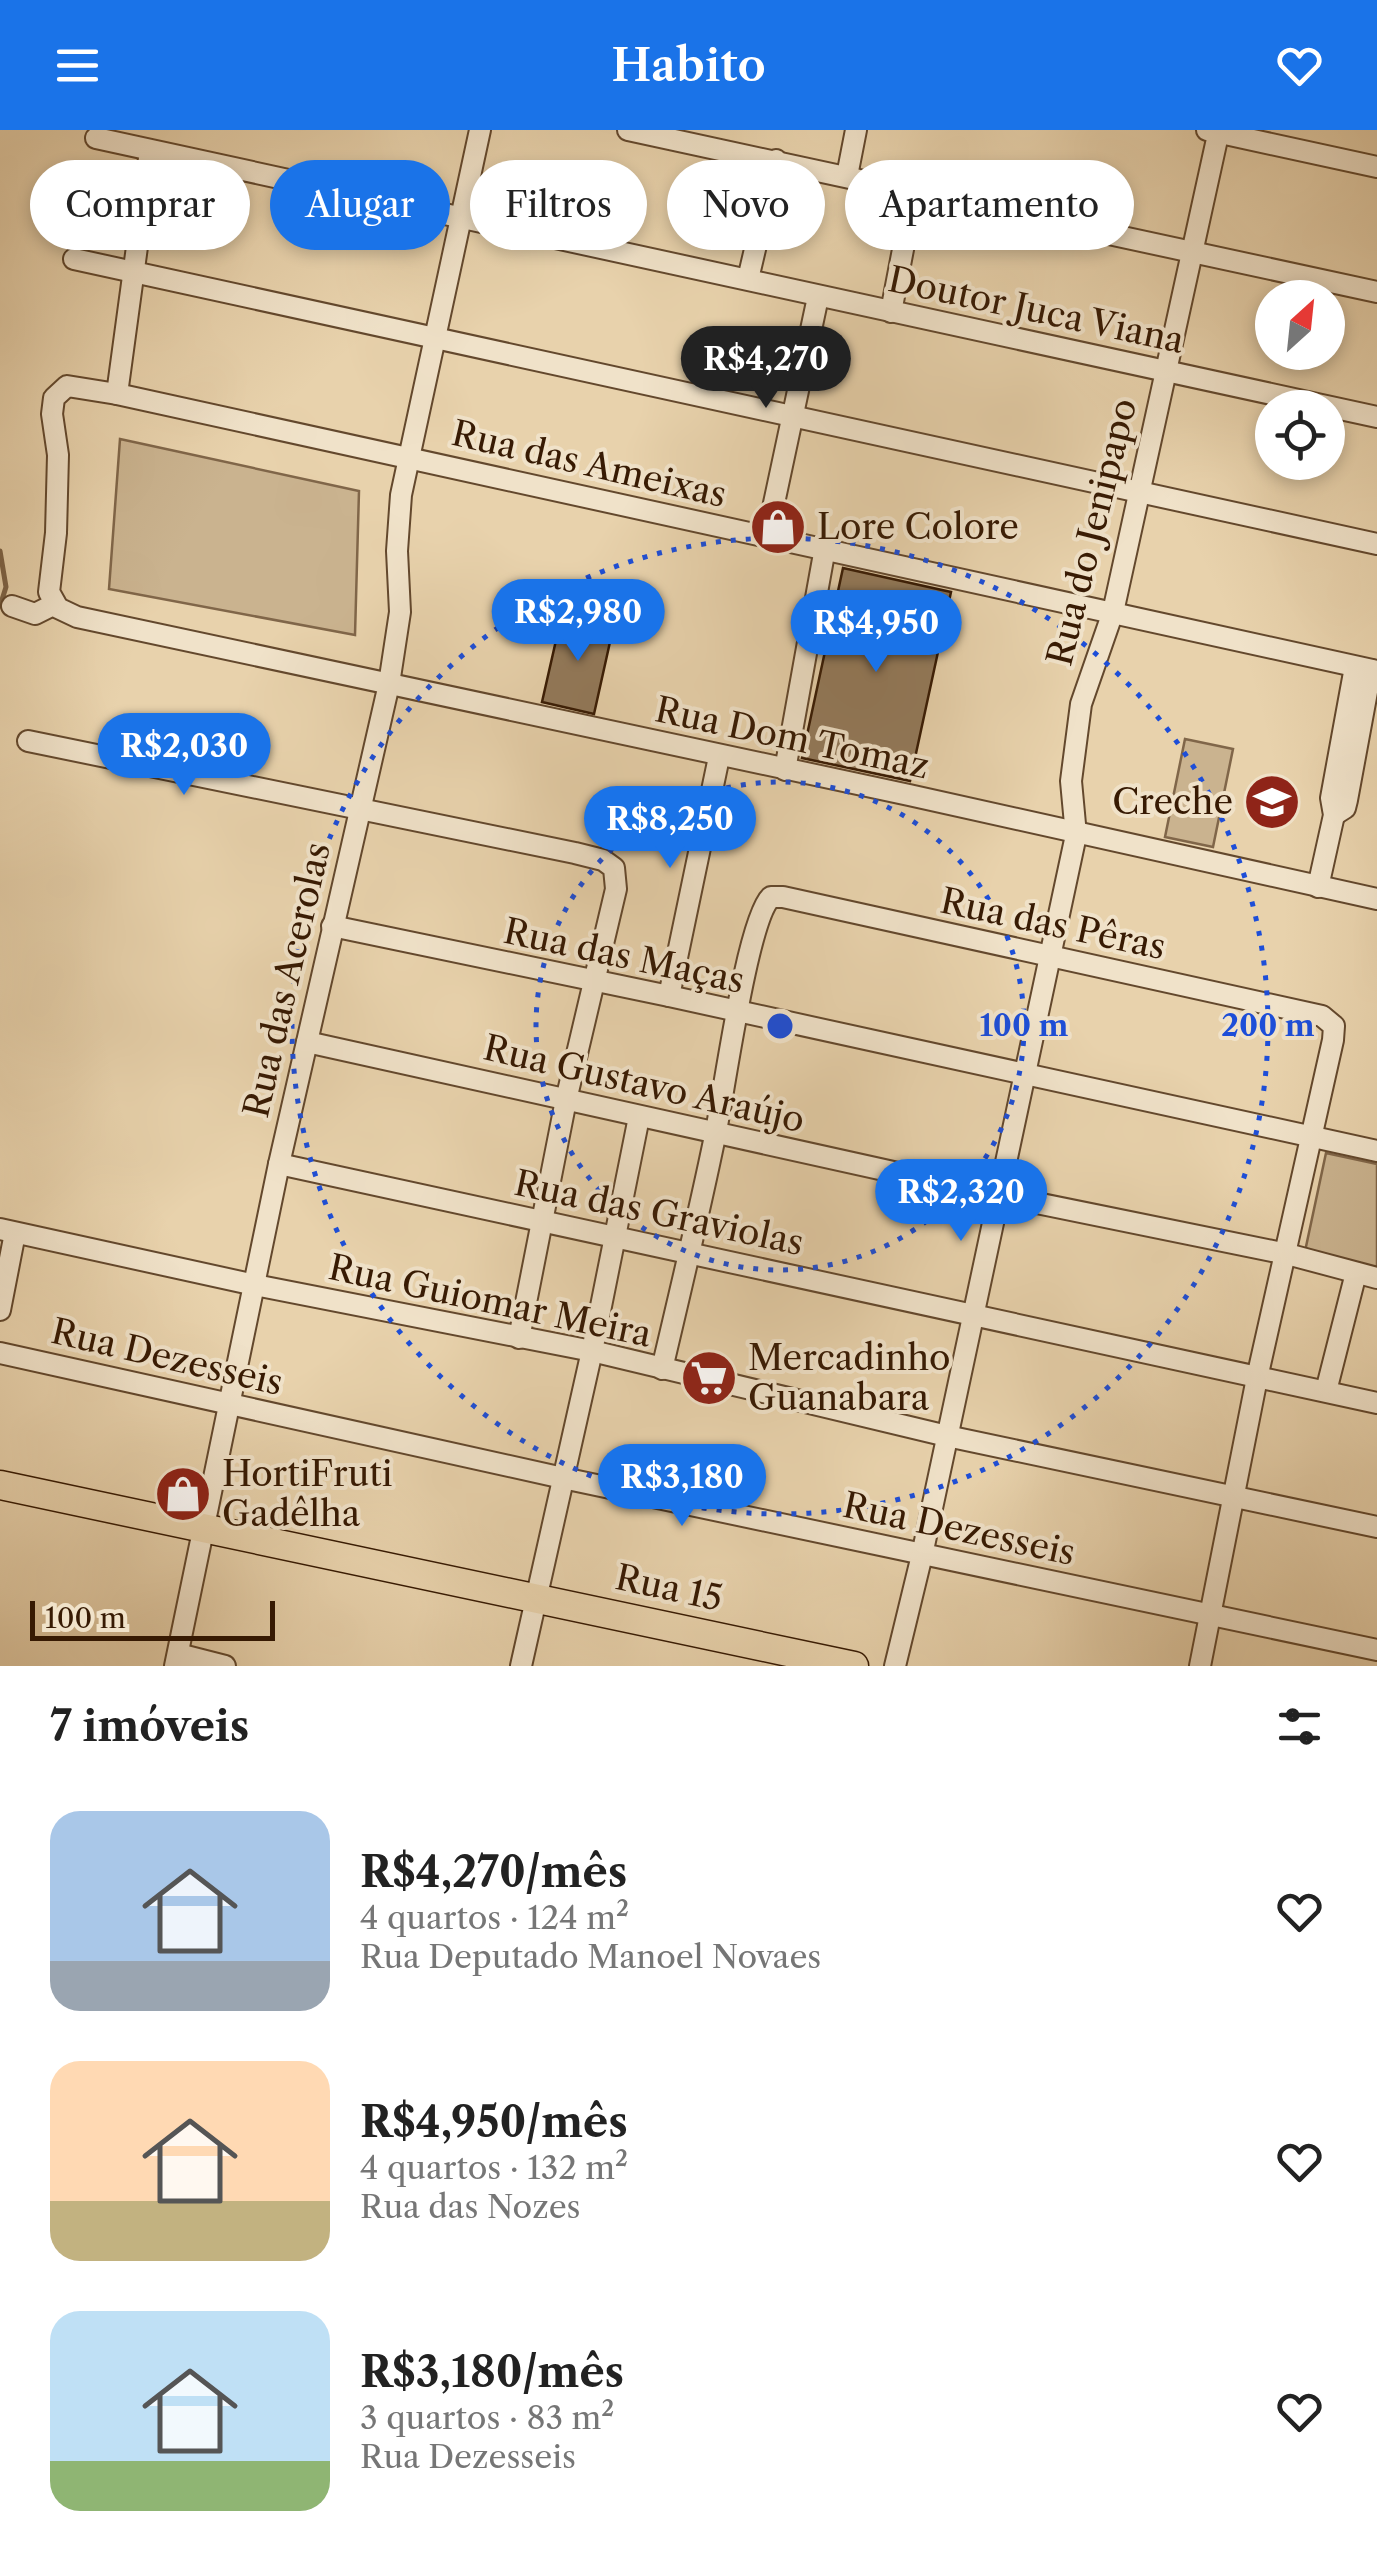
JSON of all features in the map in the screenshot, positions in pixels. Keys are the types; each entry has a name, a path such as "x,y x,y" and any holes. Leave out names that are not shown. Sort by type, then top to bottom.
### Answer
{"main road":[{"name":"Rua 15","path":"0,1485 854,1666"}],"street":[{"name":"Rua das Acerolas","path":"177,1660 279,1164 389,684 400,612 398,525 409,457 480,130"},
{"path":"628,130 776,160"},
{"path":"849,160 856,130"},
{"path":"1214,131 1377,167"},
{"name":"Rua do Jenipapo","path":"895,1666 1076,834 1070,794 1072,750 1081,704 1113,612 1192,253 1214,131"},
{"name":"Doutor Juca Viana","path":"96,138 1377,417"},
{"path":"118,394 150,151"},
{"path":"1134,240 1377,292"},
{"path":"748,279 755,250"},
{"path":"891,312 903,250"},
{"path":"74,259 1377,544"},
{"path":"766,536 818,297"},
{"name":"Rua das Ameixas","path":"55,604 50,592 58,454 53,404 64,388 79,386 1367,669"},
{"path":"785,770 825,548"},
{"path":"12,606 36,614 55,604"},
{"name":"Rua Dom Tomaz","path":"55,604 77,617 1377,899"},
{"path":"1318,886 1334,815 1348,800 1367,669"},
{"path":"28,740 575,853 608,863 616,872 616,889 566,1100 518,1338"},
{"path":"669,996 719,757"},
{"name":"Rua das Pêras","path":"737,1013 764,904 771,897 782,896 1310,1012 1331,1021 1334,1030 1312,1138"},
{"name":"Rua das Maças","path":"332,926 1377,1151"},
{"path":"662,1370 716,1134 737,1013"},
{"name":"Rua Gustavo Araújo","path":"306,1042 997,1195 1287,1254 1377,1278"},
{"path":"521,1666 592,1352 639,1117"},
{"path":"1200,1666 1257,1378 1312,1138"},
{"name":"Rua das Graviolas","path":"279,1164 1377,1403"},
{"path":"0,1310 8,1231"},
{"name":"Rua Guiomar Meira","path":"8,1231 592,1352 947,1436 1377,1526"},
{"path":"1326,1391 1356,1273"},
{"name":"Rua Dezesseis","path":"0,1352 563,1478 1377,1650"},
{"path":"177,1660 226,1666"}],"shaded area":[{"path":"120,439 359,491 355,635 109,589"},
{"path":"1185,739 1233,749 1213,847 1165,837"},
{"path":"1326,1153 1377,1164 1377,1272 1304,1256"}],"building":[{"path":"843,568 951,592 910,781 802,758"},
{"path":"562,614 614,624 594,714 542,702"}],"waterway":[{"path":"0,551 6,587 0,606"}],"place":[{"name":"Lore Colore","path":"778,527"},
{"name":"Creche","path":"1272,802"},
{"name":"Mercadinho Guanabara","path":"709,1378"},
{"name":"HortiFruti Gadêlha","path":"183,1494"}]}
